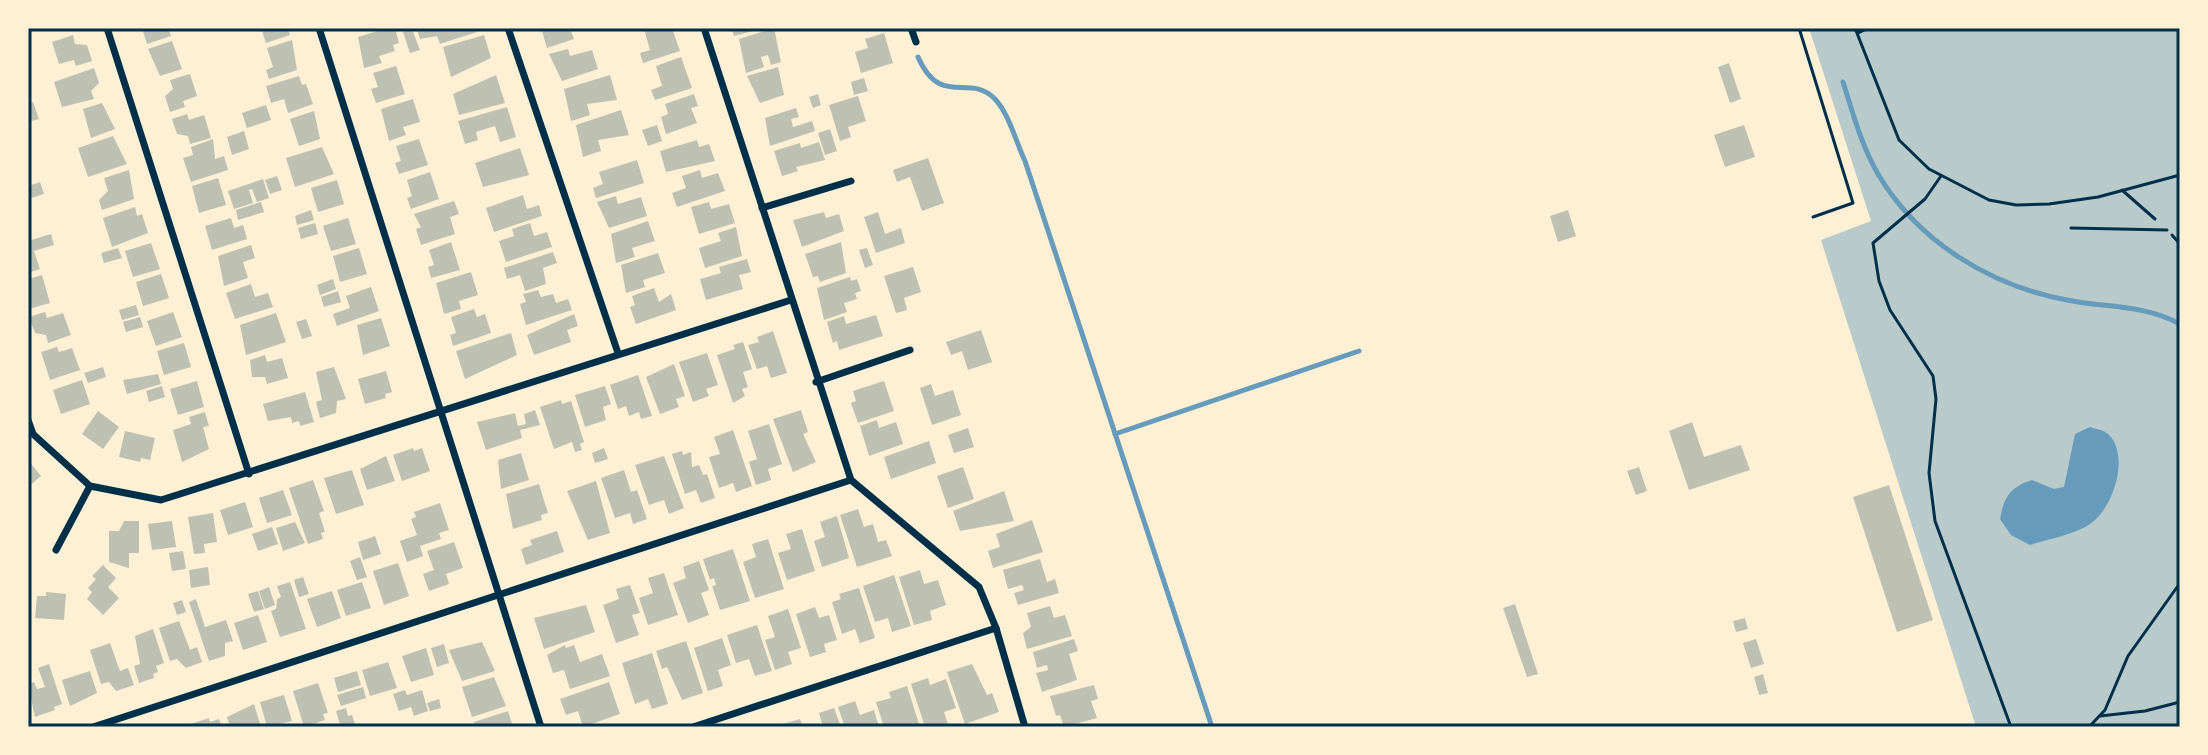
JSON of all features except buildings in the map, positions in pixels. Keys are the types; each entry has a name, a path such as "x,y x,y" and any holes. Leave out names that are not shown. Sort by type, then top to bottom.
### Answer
{"street":[{"path":"107,28 249,474"},
{"path":"319,28 541,727"},
{"path":"508,28 618,353"},
{"path":"704,28 816,382 851,480 968,574 979,587 996,628 1025,727"},
{"path":"911,28 916,42"},
{"path":"762,208 851,181"},
{"path":"28,420 33,434 90,486 161,500 791,300"},
{"path":"816,382 910,350"},
{"path":"93,727 851,480"},
{"path":"56,550 90,486"},
{"path":"693,727 996,628"}],"lane":[{"path":"1799,28 1853,203 1813,217"},
{"path":"2071,228 2167,230"}],"path":[{"path":"1869,28 1856,31 1899,140 1941,176 1989,200 2016,205 2078,200 2180,175"},
{"path":"1941,176 1917,207 1873,243 1875,266 1895,321 1933,376 1936,399 1929,473 1935,521 2011,727"},
{"path":"2122,190 2180,244"},
{"path":"2089,727 2100,716 2128,656 2180,583"},
{"path":"2100,716 2145,711 2180,702"}],"shaded area":[{"path":"1809,28 2180,28 2180,727 1976,727 1821,240 1871,221"}],"water":[{"path":"2090,427 2108,434 2115,443 2118,455 2116,481 2106,507 2090,524 2061,536 2030,545 2011,535 2000,519 2009,494 2032,480 2054,489 2064,487 2075,434"}],"waterway":[{"path":"918,57 936,82 985,92 1000,105 1008,120 1025,161 1212,727"},
{"path":"1843,82 1862,140 1878,174 1894,198 1935,240 1984,272 2011,284 2082,303 2152,313 2180,324"},
{"path":"1115,434 1359,351"}]}
